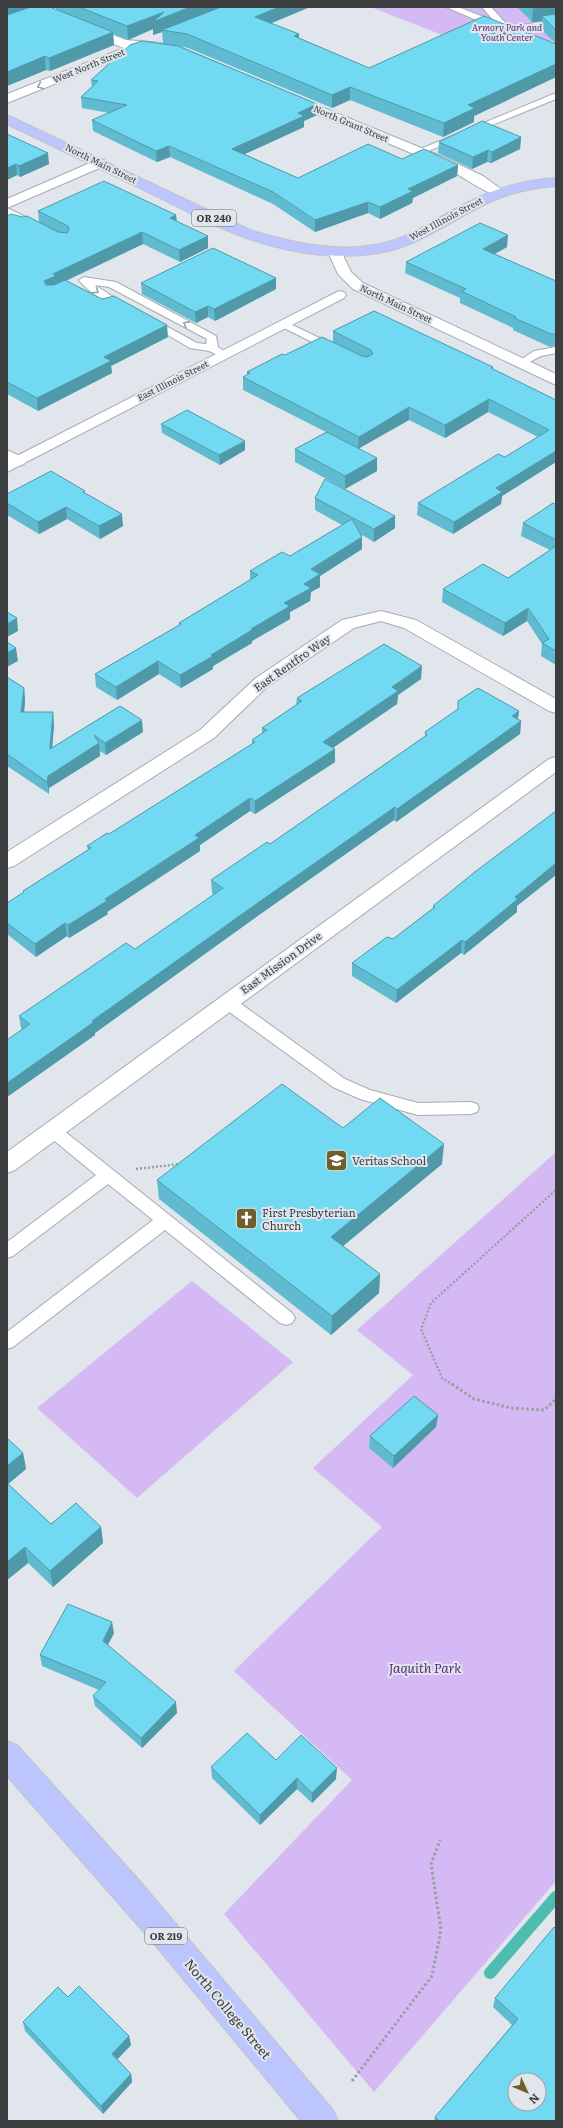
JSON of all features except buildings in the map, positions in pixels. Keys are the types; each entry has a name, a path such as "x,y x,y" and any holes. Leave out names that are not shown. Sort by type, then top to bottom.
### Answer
{"main road":[{"name":"North Main Street","path":"7,118 245,232 278,243 335,252"},
{"name":"West Illinois Street","path":"335,252 363,251 408,240 498,192 531,184 556,182"},
{"name":"North College Street","path":"7,1755 68,1822 322,2121"}],"street":[{"path":"7,24 51,11"},
{"path":"72,23 115,40 175,50"},
{"name":"West North Street","path":"7,99 168,35"},
{"name":"North Grant Street","path":"277,92 478,179 498,192"},
{"path":"7,204 99,163"},
{"name":"North Main Street","path":"335,252 345,274 358,286 556,380"},
{"name":"East Illinois Street","path":"11,461 218,351 284,324 339,295"},
{"name":"East Rentfro Way","path":"7,861 207,734 262,682 348,624 381,616 410,624 556,707"},
{"name":"East Mission Drive","path":"7,1164 226,1002 556,763"}],"lane":[{"path":"450,7 507,30 555,23"},
{"path":"486,7 507,30"},
{"path":"520,38 555,23"},
{"path":"418,152 556,96"},
{"path":"7,211 43,230"},
{"path":"84,280 95,291 194,346 218,351"},
{"path":"71,286 84,280 112,284 212,338 218,351"},
{"path":"284,324 345,355"},
{"path":"522,363 538,353 556,350"},
{"path":"226,1002 339,1083 366,1094 418,1109 471,1108"},
{"path":"52,1130 286,1318"},
{"path":"7,1250 108,1175"},
{"path":"7,1342 165,1220"}],"path":[{"path":"132,1169 186,1163"},
{"path":"556,1190 431,1303 421,1329 442,1378 474,1399 511,1408 544,1410 556,1398"},
{"path":"352,2081 432,1976 441,1930 431,1864 440,1840"}],"green space":[{"name":"Armory Park and Youth Center","path":"371,7 556,7 556,39 508,61"},
{"name":"Jaquith Park","path":"556,1152 556,1881 374,2092 224,1914 352,1780 234,1671 382,1527 313,1468 413,1375 357,1330"},
{"path":"192,1281 293,1362 137,1498 37,1408"}],"waterway":[{"path":"490,1973 556,1897"}],"place":[{"name":"Veritas School","path":"337,1161"},
{"name":"First Presbyterian Church","path":"247,1219"}]}
